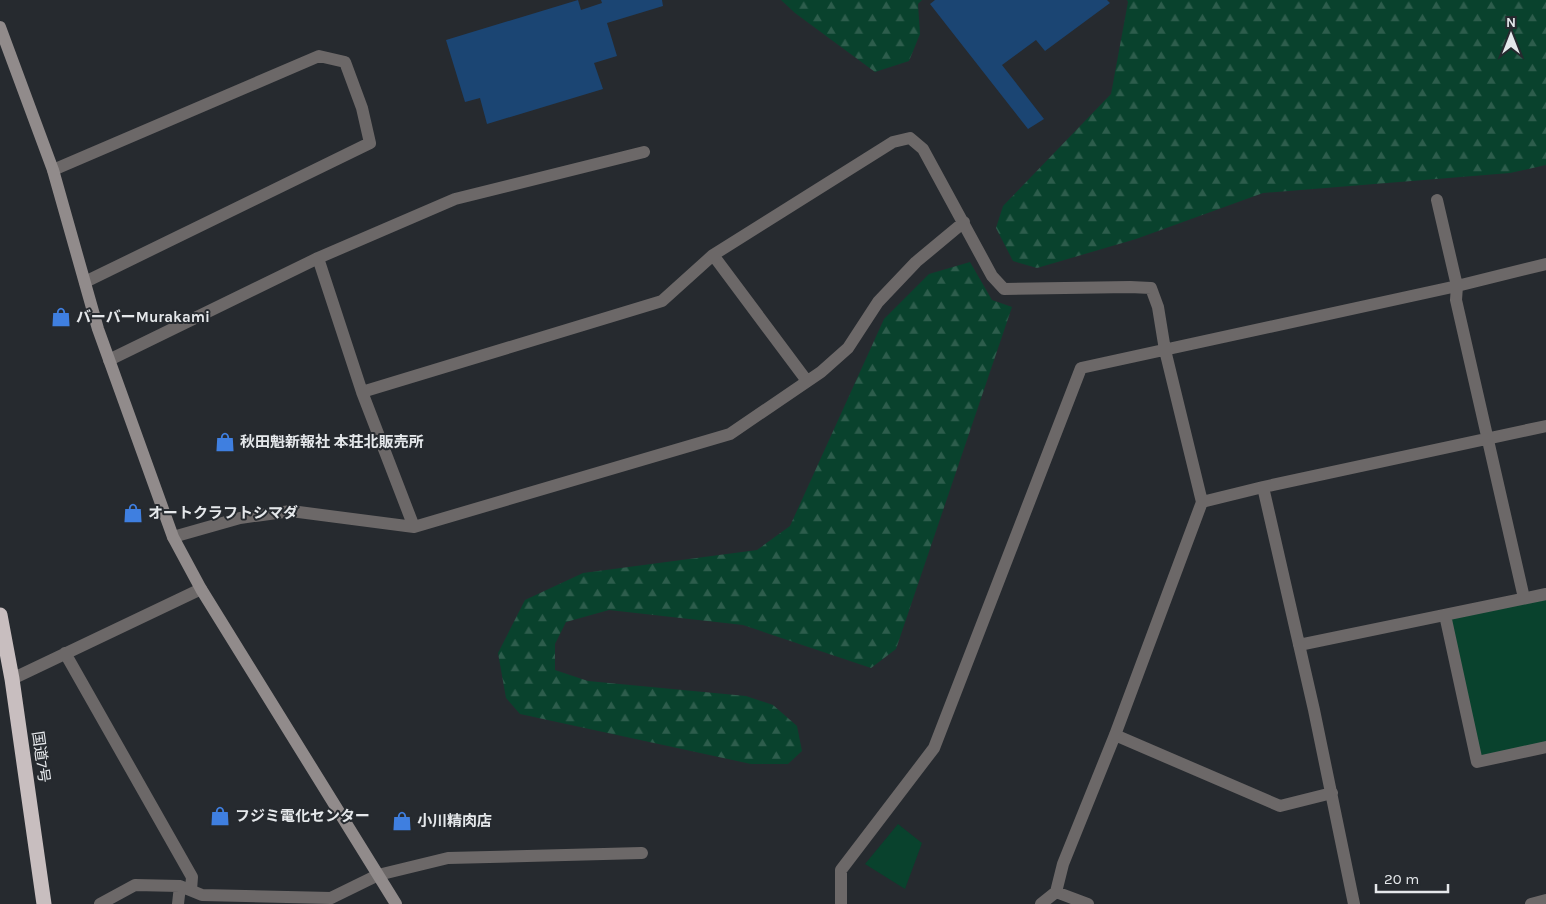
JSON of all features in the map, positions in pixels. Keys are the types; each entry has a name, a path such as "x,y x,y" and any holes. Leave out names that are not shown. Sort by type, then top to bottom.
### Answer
{"highway":[{"name":"国道7号","path":"0,615 7,672 44,904"}],"street":[{"path":"0,27 53,170 98,329 173,537 201,589 396,904"},
{"path":"53,170 319,56 345,62 362,108 370,143 85,282"},
{"path":"362,392 662,301 713,255 893,142 910,138 923,149 992,276 1004,289 1151,288 1158,307 1165,350 1202,502 1115,735 1063,864 1056,892 1041,904"},
{"path":"109,360 318,258 455,199 644,152"},
{"path":"1437,200 1457,286 1456,300 1524,598"},
{"path":"173,537 240,518 291,511 414,527 730,434 821,372 848,348 878,302 916,262 964,222"},
{"path":"713,255 807,381"},
{"path":"318,258 362,392 414,527"},
{"path":"841,904 841,870 934,748 1081,368 1457,286 1546,264"},
{"path":"1202,502 1546,426"},
{"path":"1263,487 1332,794 1354,904"},
{"path":"7,672 65,653 201,589"},
{"path":"1299,645 1546,594"},
{"path":"1445,615 1477,762 1546,747"},
{"path":"65,653 192,878 178,904"},
{"path":"1115,735 1280,806 1332,794"},
{"path":"100,904 134,885 186,888 202,895 308,901 331,898 378,875 448,858 642,853"},
{"path":"1056,892 1088,904"},
{"path":"1531,904 1546,900"}],"green space":[{"path":"781,0 922,0 918,4 920,34 909,61 875,72 795,13"},
{"path":"1127,0 1546,0 1546,165 1510,173 1263,193 1136,239 1037,268 1013,261 996,228 1003,206 1111,94"},
{"path":"970,262 992,300 1012,307 896,649 871,668 743,625 609,610 566,622 555,644 555,670 588,681 746,696 773,705 797,726 802,751 788,764 751,764 520,714 506,698 498,653 525,600 583,573 757,550 790,526 884,319 929,274"},
{"path":"1546,594 1546,747 1477,762 1445,615"},
{"path":"898,824 922,843 905,889 865,864"}],"building":[{"path":"578,0 581,10 602,3 601,0 662,0 663,6 607,23 617,56 594,63 603,89 487,124 480,98 465,102 446,40"},
{"path":"935,0 1107,0 1110,3 1045,51 1036,40 1002,65 1044,119 1028,129 930,4"}],"place":[{"name":"バーバーMurakami","path":"61,317"},
{"name":"秋田魁新報社 本荘北販売所","path":"225,442"},
{"name":"オートクラフトシマダ","path":"133,513"},
{"name":"フジミ電化センター","path":"220,816"},
{"name":"小川精肉店","path":"402,821"}]}
